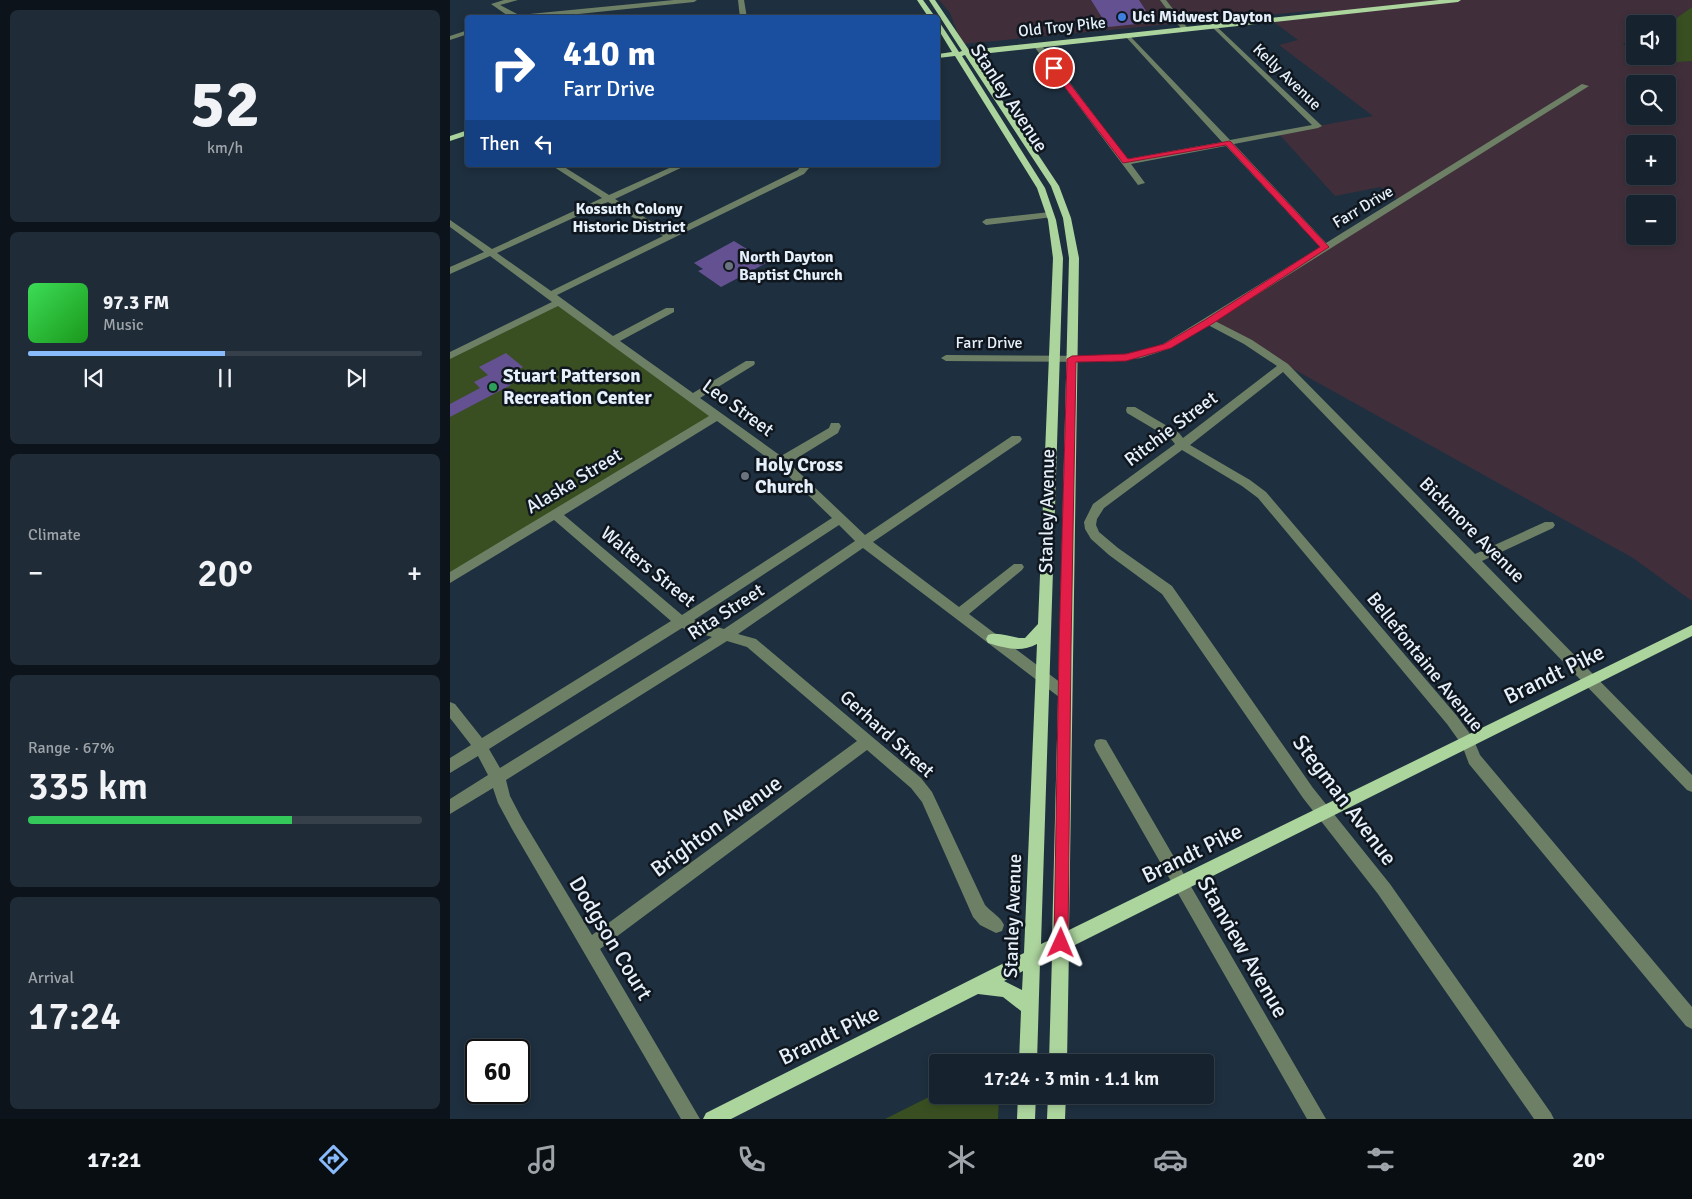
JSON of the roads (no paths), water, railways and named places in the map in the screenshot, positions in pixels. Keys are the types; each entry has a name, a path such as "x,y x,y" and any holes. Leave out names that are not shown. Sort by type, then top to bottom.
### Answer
{"main road":[{"path":"920,0 931,15"},
{"name":"Stanley Avenue","path":"932,0 1055,186 1067,218 1074,258 1058,1054"},
{"name":"Old Troy Pike","path":"940,56 1458,0"},
{"name":"Stanley Avenue","path":"940,27 1037,182 1050,215 1058,258 1028,1054"},
{"path":"450,139 465,133"},
{"path":"993,639 1014,645 1028,643 1037,638 1043,627"},
{"name":"Brandt Pike","path":"712,1119 1181,883 1692,630"},
{"path":"973,988 996,986 1013,992 1031,1008"},
{"path":"1026,1119 1027,1104"},
{"path":"1056,1119 1057,1104"}],"street":[{"path":"513,15 494,4 515,0"},
{"path":"538,15 694,0"},
{"path":"741,0 744,15"},
{"path":"1163,0 1185,30"},
{"name":"Kelly Avenue","path":"1214,26 1318,126 1228,143"},
{"path":"450,38 465,33"},
{"path":"1128,36 1325,247"},
{"path":"1037,45 1141,183"},
{"name":"Farr Drive","path":"946,358 1109,359 1141,355 1167,346 1209,322 1325,247 1585,86"},
{"path":"1126,162 1228,143"},
{"path":"558,167 670,237"},
{"path":"450,271 680,167"},
{"path":"450,356 670,237 805,167"},
{"path":"986,222 1050,215"},
{"name":"Leo Street","path":"450,223 781,462 865,543 1064,693"},
{"path":"612,340 670,310"},
{"name":"Bickmore Avenue","path":"1209,322 1248,342 1284,366 1692,785"},
{"path":"692,398 750,363"},
{"name":"Ritchie Street","path":"1090,527 1092,513 1100,505 1182,445 1284,366"},
{"name":"Bellefontaine Avenue","path":"1132,410 1175,436 1182,445 1246,483 1262,495 1452,720 1468,742 1474,759 1692,1020"},
{"name":"Alaska Street","path":"450,578 717,416"},
{"path":"781,462 834,430 835,426"},
{"name":"Rita Street","path":"450,807 726,635 865,543 1016,439"},
{"name":"Walters Street","path":"555,514 681,622 726,635"},
{"name":"Rita Street","path":"450,766 681,622 840,519"},
{"path":"1473,560 1549,526"},
{"name":"Stegman Avenue","path":"1090,527 1100,541 1148,574 1167,590 1308,793 1394,904 1545,1119"},
{"path":"960,614 1018,567"},
{"name":"Gerhard Street","path":"726,635 751,643 916,783 928,797 979,911 996,925"},
{"name":"Dodgson Court","path":"450,708 473,735 498,778 503,798 691,1119"},
{"name":"Brighton Avenue","path":"591,946 867,742"},
{"name":"Stanview Avenue","path":"1101,745 1317,1119"}],"place":[{"name":"Uci Midwest Dayton","path":"1122,17"},
{"name":"North Dayton Baptist Church","path":"729,266"},
{"name":"Stuart Patterson Recreation Center","path":"493,387"},
{"name":"Holy Cross Church","path":"745,476"}],"district":[{"name":"Kossuth Colony Historic District","path":"629,218"}]}
